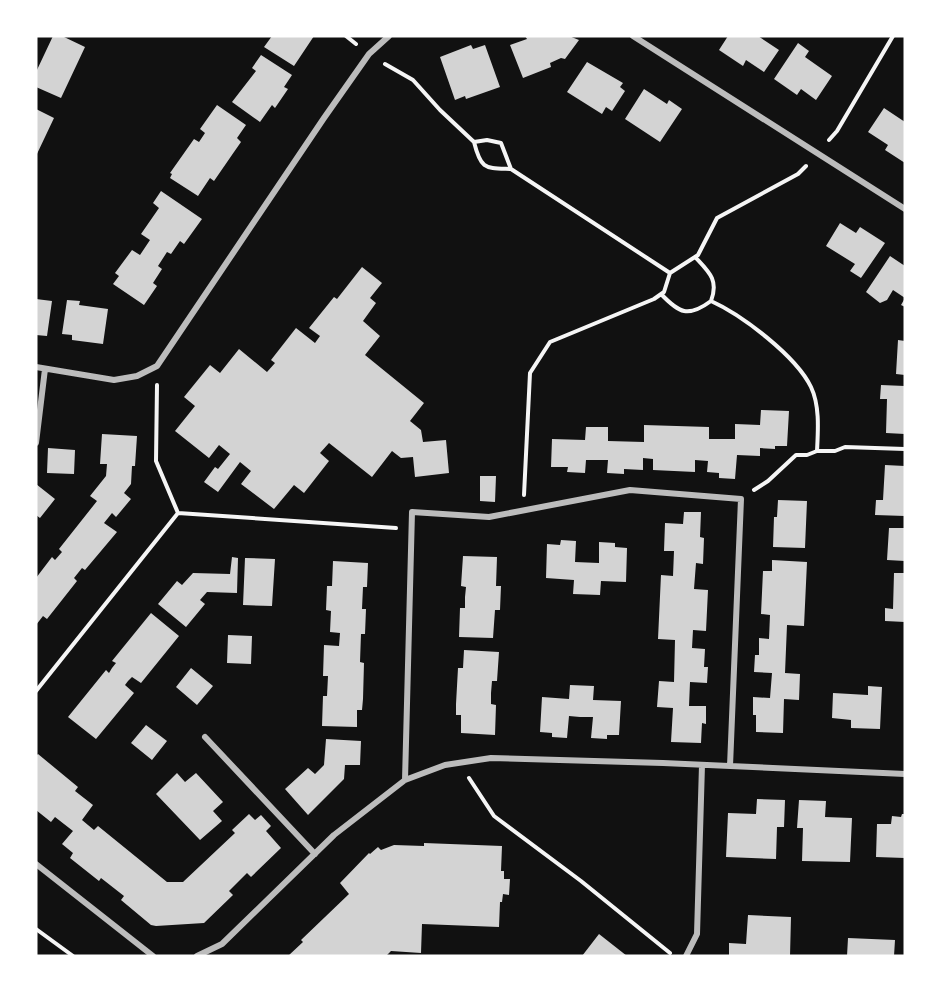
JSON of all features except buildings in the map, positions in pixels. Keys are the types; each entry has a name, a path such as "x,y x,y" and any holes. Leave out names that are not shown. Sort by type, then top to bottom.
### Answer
{"street":[{"path":"36,367 114,380 137,376 157,366 369,54 389,36"},
{"path":"633,36 905,209"},
{"path":"36,443 45,369"},
{"path":"405,780 412,512 489,517 630,490 741,499 730,766"},
{"path":"205,737 315,854"},
{"path":"197,956 222,944 334,835 405,780 445,765 491,758 905,774"},
{"path":"686,956 697,934 702,765"},
{"path":"36,864 153,956"}],"path":[{"path":"523,510 530,373 550,342 654,299 664,292 670,273 695,257 705,243 717,218 798,174 837,131 892,36"},
{"path":"369,54 413,80 474,142 477,155 484,165 492,170 511,169"},
{"path":"474,142 487,140 501,143 511,169 670,273"},
{"path":"661,294 673,307 686,313 700,310 711,302 714,292 712,276 695,257"},
{"path":"711,302 727,309 788,356 812,388 818,418 817,451"},
{"path":"157,366 156,461 178,513"},
{"path":"741,499 768,481 796,455 807,455 817,451 835,452 844,447 905,449"},
{"path":"178,513 411,529"},
{"path":"36,691 178,513"},
{"path":"458,763 494,816 581,881 671,954"},
{"path":"36,929 73,956"}]}
